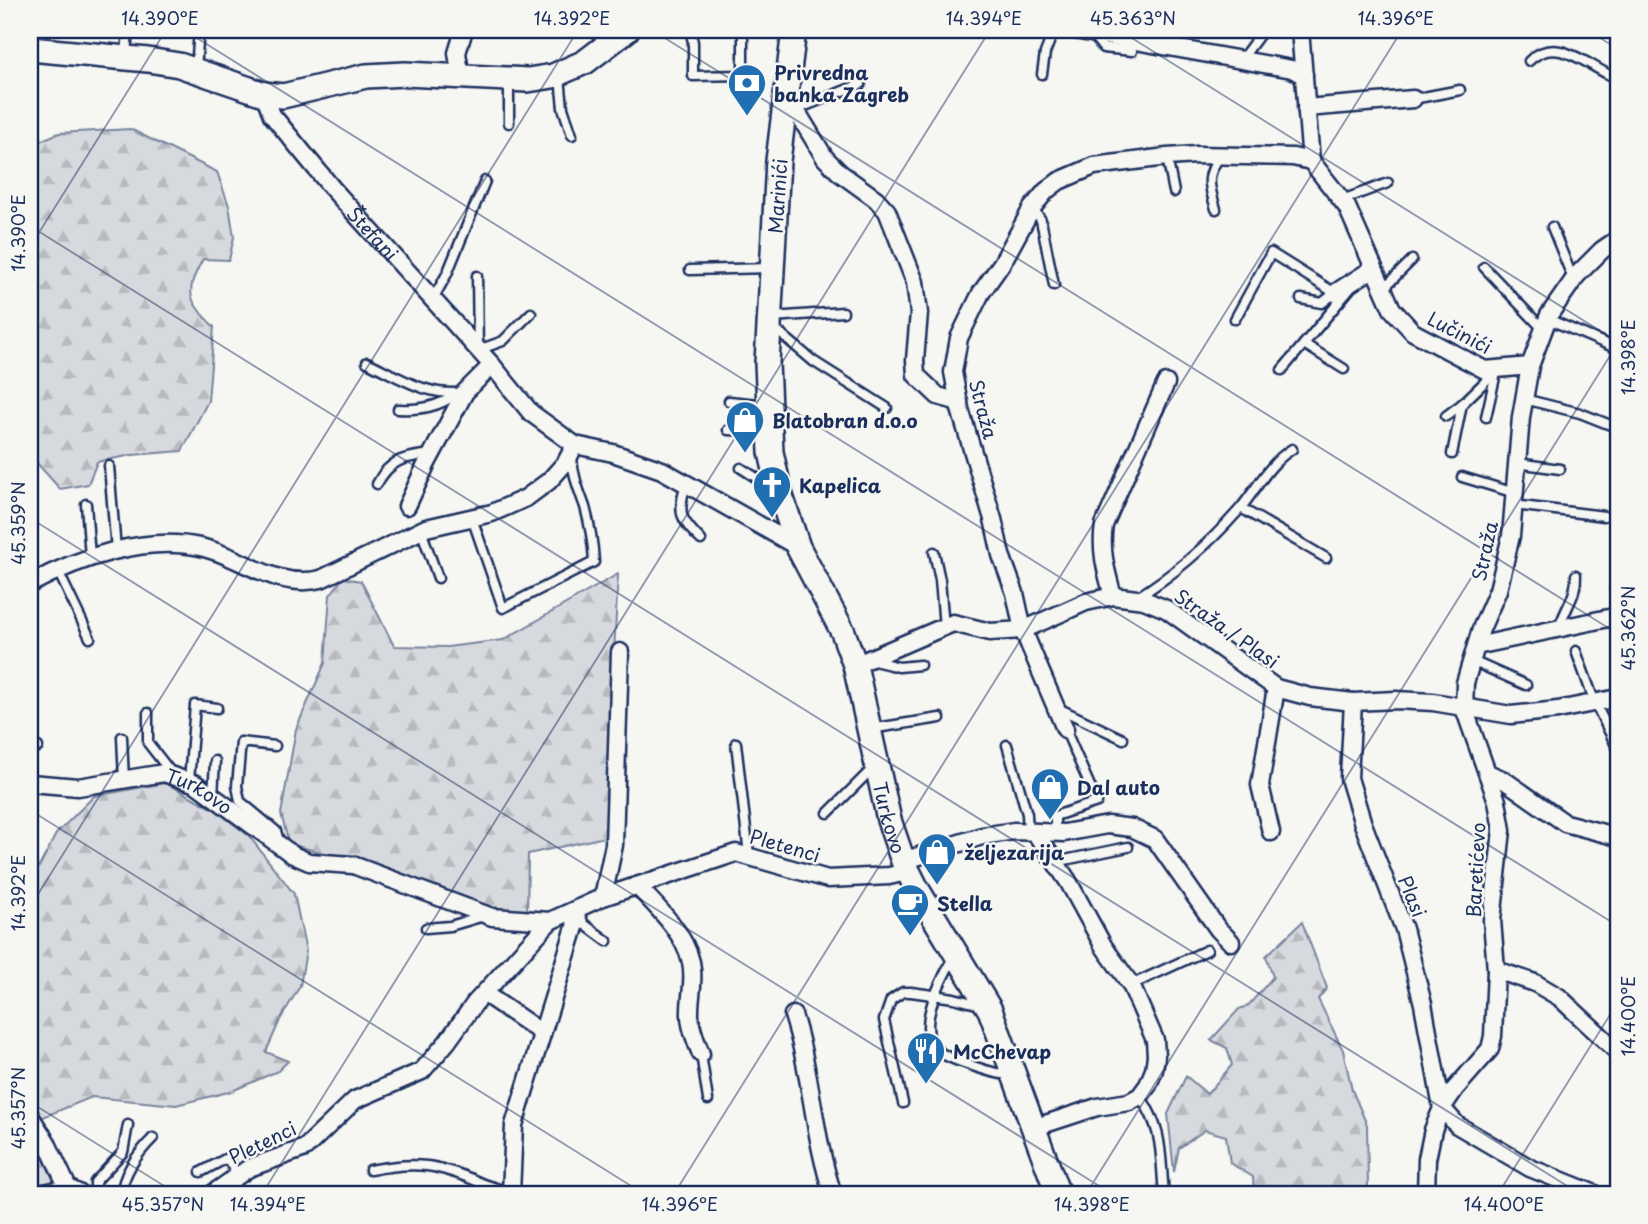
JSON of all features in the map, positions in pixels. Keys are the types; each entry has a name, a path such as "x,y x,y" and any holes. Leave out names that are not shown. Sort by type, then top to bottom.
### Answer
{"main road":[{"path":"33,46 179,65 264,94 283,96 366,76 405,74 528,80 560,73 585,62 627,30"},
{"name":"Marinići","path":"767,363 778,161 790,107 794,30"},
{"name":"Turkovo","path":"767,363 771,452 780,493 798,547 861,662 876,765 889,820 905,867 990,1010 1012,1076 1058,1194"}],"street":[{"path":"461,78 457,53 464,30"},
{"path":"1167,157 1293,157 1311,161 1300,30"},
{"path":"1080,31 1292,69 1304,75"},
{"name":"Štefani","path":"264,94 272,115 332,188 492,365 531,413 574,448"},
{"path":"1306,108 1413,99"},
{"path":"790,107 825,158 887,211 911,272 919,313 916,374 938,396 959,402"},
{"name":"Straža","path":"1023,631 1015,593 1001,555 959,402 953,372 959,338 981,293 1002,263 1032,208 1046,191 1059,181 1094,166 1167,157"},
{"name":"Lučinići","path":"1311,161 1347,207 1392,309 1413,332 1485,370 1530,366"},
{"path":"1530,366 1546,325 1574,280 1602,250 1618,239"},
{"path":"1335,293 1374,268"},
{"path":"407,506 461,392 492,365"},
{"name":"Straža","path":"1464,708 1465,682 1497,590 1511,536 1524,399 1530,366"},
{"path":"1113,596 1102,560 1104,524 1166,383"},
{"path":"30,584 90,559 117,551 166,543 200,547 278,578 303,583 321,579 421,530 492,513 526,498 549,481 574,448 613,453 662,470 798,547"},
{"name":"Straža / Plasi","path":"861,662 953,624 990,632 1023,631 1086,602 1113,596 1144,600 1166,609 1276,688 1310,697 1353,702 1433,702 1511,715 1558,710 1618,698"},
{"path":"1474,654 1559,628 1618,616"},
{"path":"1023,631 1065,729"},
{"path":"603,897 614,845 620,652"},
{"path":"1271,832 1260,785 1276,688"},
{"name":"Plasi","path":"1353,702 1349,778 1363,824 1404,929 1423,1004 1442,1108"},
{"name":"Baretićevo","path":"1426,1194 1429,1145 1442,1108 1490,1049 1493,1036 1496,970 1492,920 1502,830 1497,801 1464,708"},
{"name":"Turkovo","path":"30,783 78,787 164,773 213,797 282,847 309,862"},
{"path":"1488,773 1504,780 1565,823 1618,837"},
{"name":"Pletenci","path":"212,1194 249,1168 304,1148 355,1100 422,1071 550,921 603,897 715,858 736,853 749,855 788,870 828,879 890,876 905,867 982,836 1014,831 1055,834 1108,825 1132,828 1155,839 1230,942"},
{"path":"1032,833 1069,881 1104,947 1131,985 1154,1040 1156,1056 1149,1085 1140,1096 1129,1102 1097,1107 1033,1128"},
{"name":"Pletenci","path":"309,862 353,865 487,915 550,921"},
{"path":"637,886 665,916 691,960 693,982 689,1013 701,1054"},
{"path":"511,1194 514,1125 575,927 577,909"},
{"path":"1496,970 1535,984 1559,997 1618,1052"},
{"path":"485,994 542,1034"},
{"path":"793,1016 804,1051 826,1173 833,1194"},
{"path":"1442,1108 1457,1125 1530,1168 1595,1194"},
{"path":"30,1116 74,1191 39,1194"}],"lane":[{"path":"126,58 128,30"},
{"path":"195,71 199,30"},
{"path":"690,30 694,76 743,75 743,30"},
{"path":"1042,74 1045,53 1054,30"},
{"path":"1241,60 1263,30"},
{"path":"1080,31 1103,48 1132,51"},
{"path":"1529,61 1538,52 1550,48 1562,50 1618,79"},
{"path":"560,73 563,108 572,135"},
{"path":"509,80 509,123"},
{"path":"790,107 861,84"},
{"path":"1413,99 1460,90"},
{"path":"1216,209 1208,184 1212,167 1220,156"},
{"path":"1167,157 1174,192"},
{"path":"433,299 447,274 485,181"},
{"path":"1342,200 1388,183"},
{"path":"1032,208 1041,220 1054,285"},
{"path":"1552,227 1574,280"},
{"path":"1235,319 1271,253 1335,293 1322,303 1301,299"},
{"path":"1383,289 1412,260"},
{"path":"1484,267 1546,325 1618,349"},
{"path":"690,270 772,268"},
{"path":"477,276 478,350 503,341 531,313"},
{"path":"1282,370 1359,279"},
{"path":"769,321 842,312"},
{"path":"769,321 813,361 887,408"},
{"path":"1304,344 1344,369"},
{"path":"367,362 426,390 451,394 461,392"},
{"path":"1446,416 1497,370"},
{"path":"1486,417 1497,370"},
{"path":"398,409 418,410 434,406 461,392"},
{"path":"1524,399 1580,413 1618,428"},
{"path":"729,401 769,405"},
{"path":"1452,454 1462,404"},
{"path":"728,430 770,432"},
{"path":"472,517 503,608 594,562 588,519 573,477 574,448"},
{"path":"1135,599 1161,583 1212,540 1241,508 1269,469 1292,449"},
{"path":"377,484 385,469 405,457 432,454"},
{"path":"1517,463 1560,469"},
{"path":"109,466 117,551"},
{"path":"741,468 780,493"},
{"path":"1462,477 1514,499 1604,516"},
{"path":"687,484 680,506 681,514 684,523 701,540"},
{"path":"86,505 90,559"},
{"path":"1241,508 1326,558"},
{"path":"421,530 438,579"},
{"path":"934,552 940,580 944,627"},
{"path":"58,571 90,638"},
{"path":"1559,628 1577,587 1576,575"},
{"path":"1615,589 1618,604"},
{"path":"1576,652 1595,703 1618,749"},
{"path":"1474,654 1526,685"},
{"path":"861,662 900,667 920,665"},
{"path":"181,779 195,705 217,708"},
{"path":"1055,706 1123,739"},
{"path":"148,713 148,743 181,779"},
{"path":"869,729 940,718"},
{"path":"1055,834 1055,816 1097,802 1065,729"},
{"path":"122,737 124,780"},
{"path":"275,746 241,742 237,786 240,802 276,831 282,847"},
{"path":"736,743 749,855"},
{"path":"1007,746 1032,833"},
{"path":"213,797 215,761"},
{"path":"828,813 876,765"},
{"path":"1055,862 1128,847"},
{"path":"577,909 584,924 607,941"},
{"path":"426,928 450,926 487,915"},
{"path":"1131,985 1206,950"},
{"path":"957,953 935,996 928,1027 929,1035 936,1049 977,1068 1012,1076"},
{"path":"903,1103 884,1020 891,1000 903,992 968,1001 990,1010"},
{"path":"701,1054 708,1100"},
{"path":"1140,1096 1155,1119 1161,1149 1164,1194"},
{"path":"94,1194 95,1182 123,1152 128,1125"},
{"path":"121,1194 122,1184 139,1153 153,1138"},
{"path":"201,1172 227,1158 238,1176"},
{"path":"370,1170 403,1164 424,1165 459,1173 511,1194"}],"green space":[{"path":"130,129 217,172 229,206 234,237 229,260 203,259 191,288 194,303 214,327 208,401 182,451 132,455 97,462 88,484 60,489 35,461 30,442 30,145 59,133"},
{"path":"618,574 605,837 528,854 527,919 354,861 289,844 281,814 296,729 325,663 330,595 343,578 361,581 394,646 447,647 503,640"},
{"path":"166,783 214,809 249,836 294,894 306,951 300,986 280,1020 266,1052 288,1061 278,1071 232,1091 176,1105 92,1097 43,1117 35,1131 56,1181 30,1187 30,861 39,867 56,834 94,796"},
{"path":"1302,922 1327,988 1318,999 1343,1050 1352,1090 1367,1125 1370,1194 1254,1194 1253,1177 1230,1163 1226,1136 1205,1130 1179,1148 1174,1172 1168,1114 1186,1076 1207,1094 1232,1065 1227,1048 1211,1040 1239,1009 1248,1006 1273,977 1266,956"}],"place":[{"name":"Privredna banka Zagreb","path":"747,117"},
{"name":"Blatobran d.o.o","path":"745,454"},
{"name":"Kapelica","path":"772,519"},
{"name":"Dal auto","path":"1050,821"},
{"name":"željezarija","path":"937,886"},
{"name":"Stella","path":"910,937"},
{"name":"McChevap","path":"926,1085"}]}
